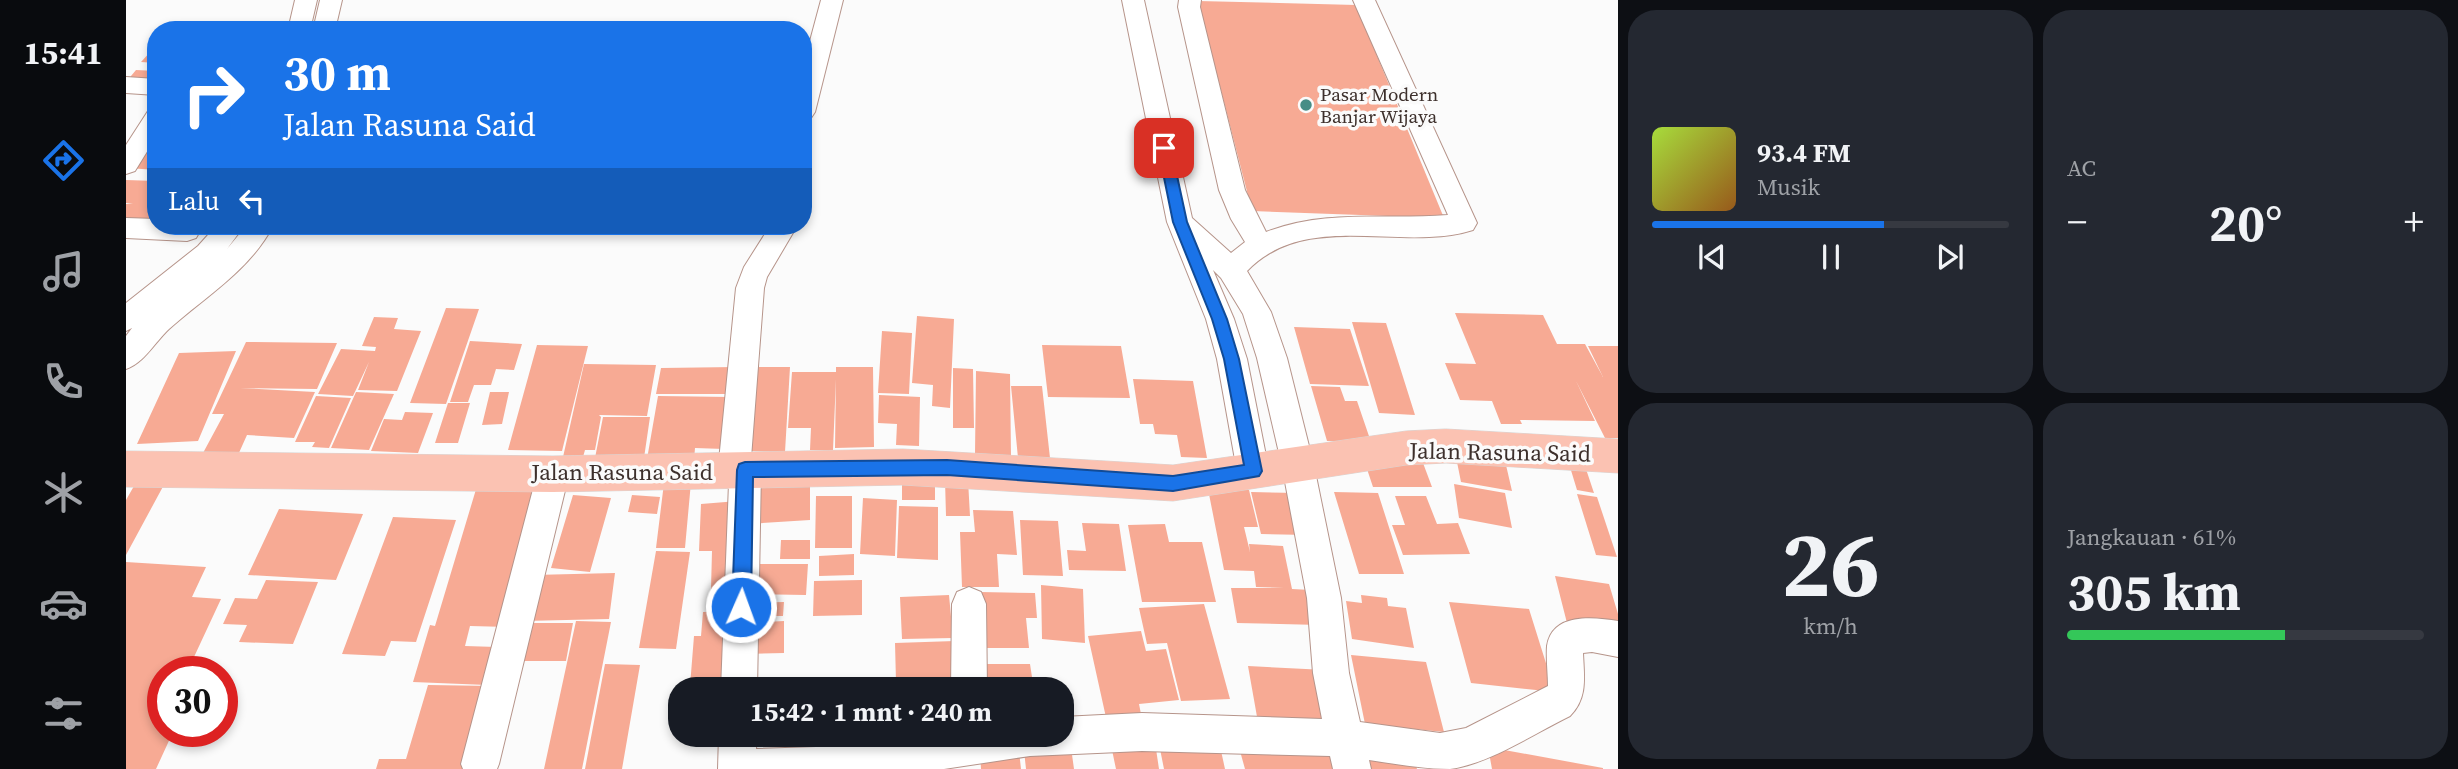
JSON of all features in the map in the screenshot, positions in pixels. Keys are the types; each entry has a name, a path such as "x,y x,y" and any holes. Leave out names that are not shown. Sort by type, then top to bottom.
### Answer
{"main road":[{"name":"Jalan Rasuna Said","path":"126,469 552,474 947,468 1173,484 1394,450 1446,446 1618,456"}],"street":[{"path":"301,21 306,0"},
{"path":"326,21 331,0"},
{"path":"812,69 832,0"},
{"path":"1133,0 1180,222 1220,319 1231,359 1253,471"},
{"path":"1190,0 1189,7 1232,190 1244,219 1260,244"},
{"path":"1231,270 1260,244 1283,236 1376,225 1447,226 1464,223 1364,0"},
{"path":"126,85 147,86"},
{"path":"126,165 147,131"},
{"path":"1180,222 1231,270 1257,312 1272,358 1298,466 1324,598 1331,673 1348,754"},
{"path":"126,228 147,229"},
{"path":"126,319 208,253 223,235"},
{"path":"126,357 136,342 158,321 230,263 255,235"},
{"path":"739,677 740,470 750,288 754,275 778,235"},
{"path":"1231,359 1272,358"},
{"path":"480,764 552,474"},
{"path":"969,604 969,677"},
{"path":"1074,735 1143,732 1348,754 1449,761 1469,746 1557,703 1566,694 1565,645 1571,638 1592,634 1618,639"},
{"path":"737,769 738,747"},
{"path":"743,769 847,765 938,747"}],"building":[{"path":"1198,1 1356,5 1444,218 1252,211"},
{"path":"136,70 147,71 147,83 126,82"},
{"path":"143,148 147,148 147,169 128,168"},
{"path":"126,180 147,181 147,222 126,222 126,204 133,203 126,203"},
{"path":"446,308 479,309 446,404 410,403"},
{"path":"1455,313 1543,315 1557,344 1585,344 1603,377 1588,346 1618,346 1618,438 1605,438 1576,381 1595,421 1520,420 1522,424 1501,424 1492,401 1460,400 1445,363 1476,364"},
{"path":"917,316 954,319 950,408 932,406 933,385 912,383"},
{"path":"374,317 398,318 394,329 421,331 397,391 358,390 369,362 353,396 318,394 341,349 375,351 376,347 362,346"},
{"path":"1352,322 1386,323 1415,415 1379,413"},
{"path":"1294,327 1350,329 1369,386 1310,384"},
{"path":"882,331 912,333 909,394 878,393"},
{"path":"470,341 522,344 514,370 496,369 491,385 474,385 468,402 450,402"},
{"path":"246,342 337,343 317,389 240,388 315,392 294,438 247,435 238,455 203,453 224,414 212,414"},
{"path":"537,345 588,346 562,451 508,450"},
{"path":"1042,345 1121,346 1130,398 1048,397"},
{"path":"236,351 198,441 137,444 179,353"},
{"path":"584,364 656,365 647,416 599,415 601,417 595,450 585,450 583,457 563,457"},
{"path":"735,367 731,394 656,394 661,368"},
{"path":"753,367 790,367 785,452 746,451"},
{"path":"836,367 873,367 874,447 835,448 836,379 833,450 810,450 811,428 788,428 792,372 836,372"},
{"path":"953,368 973,369 974,428 953,428"},
{"path":"976,371 1010,374 1011,457 975,454"},
{"path":"1133,379 1193,381 1207,458 1181,457 1177,435 1155,434 1153,424 1140,424"},
{"path":"1011,386 1042,386 1050,458 1018,458"},
{"path":"1311,386 1340,387 1345,401 1357,401 1371,442 1327,441"},
{"path":"356,392 394,394 369,450 331,448"},
{"path":"490,392 509,392 502,424 482,425"},
{"path":"879,395 920,397 919,446 896,445 897,424 878,423"},
{"path":"316,396 351,398 329,448 312,447 315,442 295,442"},
{"path":"658,396 730,397 724,449 695,448 694,460 647,459"},
{"path":"448,403 470,403 458,443 435,443"},
{"path":"405,412 433,413 418,453 371,451 384,419 402,420"},
{"path":"603,417 650,417 644,458 595,458"},
{"path":"1456,457 1506,465 1512,491 1461,482"},
{"path":"1365,463 1423,463 1432,487 1373,487"},
{"path":"1570,467 1586,469 1594,493 1577,490"},
{"path":"138,479 166,481 126,555 126,500"},
{"path":"945,480 968,480 970,516 946,516"},
{"path":"691,482 685,548 656,548 664,483"},
{"path":"902,482 935,482 935,500 902,500"},
{"path":"1454,484 1505,493 1512,528 1459,518"},
{"path":"810,485 810,520 748,524 748,488"},
{"path":"477,486 543,488 508,627 470,626 465,646 497,647 487,685 413,682 430,625 435,626"},
{"path":"1208,489 1249,490 1258,527 1244,527 1250,552 1249,544 1283,546 1292,589 1311,590 1320,625 1237,623 1231,588 1284,588 1256,587 1254,571 1224,570"},
{"path":"1251,492 1298,493 1308,535 1261,534"},
{"path":"1334,492 1378,493 1404,574 1359,574"},
{"path":"1577,494 1597,497 1617,557 1596,555"},
{"path":"573,495 611,498 590,572 551,568"},
{"path":"632,495 660,497 657,514 628,512"},
{"path":"816,496 852,496 852,548 815,548"},
{"path":"1395,496 1426,496 1437,524 1458,523 1470,554 1403,555 1392,525 1405,525"},
{"path":"863,498 897,500 895,556 860,554"},
{"path":"738,501 737,588 711,589 712,551 699,551 701,504"},
{"path":"899,506 938,507 938,560 897,558"},
{"path":"279,509 363,514 336,580 248,575"},
{"path":"973,510 1013,511 1017,555 997,554 999,587 962,587 960,532 975,532"},
{"path":"393,517 456,520 416,642 391,641 385,656 342,654"},
{"path":"1020,520 1058,521 1063,576 1023,575"},
{"path":"1082,523 1119,524 1126,571 1069,570 1067,550 1086,551"},
{"path":"1165,524 1169,542 1202,542 1216,602 1142,602 1128,525"},
{"path":"781,540 810,540 810,559 780,559"},
{"path":"656,551 690,552 676,649 639,648"},
{"path":"854,554 854,575 819,576 819,556"},
{"path":"126,562 206,567 192,597 221,599 194,656 147,656 147,747 166,747 156,769 126,769"},
{"path":"754,564 808,564 806,595 752,594"},
{"path":"615,573 609,619 524,621 533,575"},
{"path":"1555,576 1609,584 1618,614 1618,631 1567,623"},
{"path":"266,580 318,582 293,644 239,642 247,625 223,624 235,598 257,599"},
{"path":"862,580 862,615 813,616 814,581"},
{"path":"1041,585 1083,589 1085,643 1042,639"},
{"path":"980,592 1035,593 1037,618 1026,618 1029,648 983,648"},
{"path":"949,595 953,638 902,639 900,597"},
{"path":"1361,595 1387,598 1388,606 1406,608 1414,648 1352,639 1346,601 1362,603"},
{"path":"784,602 783,616 744,616 745,603"},
{"path":"1449,602 1529,609 1555,692 1471,683"},
{"path":"1204,604 1230,699 1181,701 1167,643 1147,644 1139,608"},
{"path":"728,611 728,677 691,677 694,636 701,636 703,612"},
{"path":"576,621 611,622 582,769 544,769"},
{"path":"784,621 784,653 743,654 745,623"},
{"path":"522,623 573,623 566,661 514,661"},
{"path":"1141,631 1146,651 1166,649 1179,700 1139,704 1142,719 1107,722 1088,636"},
{"path":"955,641 958,677 896,677 895,643"},
{"path":"1351,655 1426,662 1444,732 1365,724"},
{"path":"605,664 640,665 622,769 585,769"},
{"path":"978,664 1030,664 1032,677 979,677"},
{"path":"1248,666 1326,670 1340,732 1259,728"},
{"path":"428,685 493,686 472,769 376,769 379,759 406,759"},
{"path":"1218,737 1225,769 1164,769 1158,739"},
{"path":"1336,745 1343,769 1245,769 1240,751"},
{"path":"823,747 897,747 897,755 823,756"},
{"path":"1024,747 1071,747 1074,769 1026,769"},
{"path":"1488,747 1603,768 1603,769 1492,769"},
{"path":"1156,749 1159,769 1116,769 1112,750"},
{"path":"1019,751 1021,769 981,769 980,752"},
{"path":"1362,752 1413,755 1417,769 1367,769"}],"place":[{"name":"Pasar Modern Banjar Wijaya","path":"1306,105"}],"route":[{"path":"741,607 745,470 947,468 1173,484 1253,471 1231,359 1220,319 1180,222 1164,148"}]}
